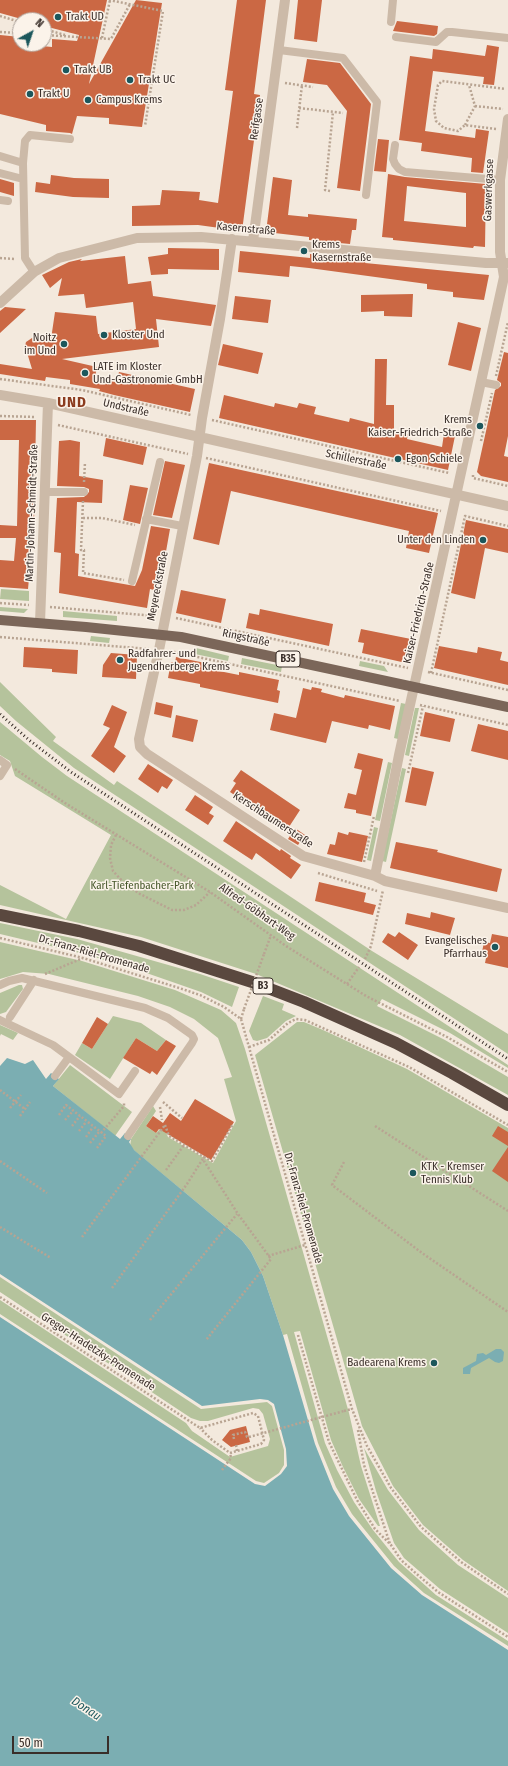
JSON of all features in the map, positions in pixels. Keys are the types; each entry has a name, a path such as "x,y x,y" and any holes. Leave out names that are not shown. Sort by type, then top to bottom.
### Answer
{"highway":[{"name":"B3","path":"0,915 80,931 139,946 252,982 304,1002 396,1043 452,1072 508,1105"}],"main road":[{"name":"Ringstraße","path":"0,620 161,635 250,651 508,707"}],"street":[{"name":"Reifgasse","path":"253,241 285,0"},
{"name":"Gaswerkgasse","path":"505,263 500,252 500,180 508,119"},
{"name":"Kasernstraße","path":"0,304 34,272 58,258 74,252 137,238 175,237 232,239 486,263 505,263"},
{"path":"199,438 220,319 232,239"},
{"name":"Kaiser-Friedrich-Straße","path":"375,876 414,687 504,277 505,263"},
{"name":"Undstraße","path":"0,395 48,403 199,438"},
{"name":"Martin-Johann-Schmidt-Straße","path":"40,623 48,403"},
{"name":"Schillerstraße","path":"199,438 508,506"},
{"name":"Meyereckstraße","path":"139,739 197,456 199,438"},
{"name":"Kerschbaumerstraße","path":"139,739 140,747 147,754 303,856 375,876 385,881 508,908"}],"lane":[{"path":"391,22 393,0"},
{"path":"396,37 436,42 447,32 452,32 508,38"},
{"path":"279,50 343,58 377,102 366,195"},
{"path":"34,272 25,258 23,163 25,141 30,135 70,140"},
{"path":"395,145 393,159 394,164 398,169 406,172 500,180"},
{"path":"0,156 23,163"},
{"path":"0,173 24,179"},
{"path":"481,382 495,385"},
{"path":"132,581 160,462"},
{"path":"45,492 84,492"},
{"path":"145,523 182,526"},
{"path":"0,760 7,765 0,776"},
{"path":"0,985 22,978 145,1008 168,1018 192,1035 194,1039 192,1043 128,1136"},
{"path":"10,1017 34,980"},
{"path":"0,1020 53,1045 119,1094 135,1071"},
{"path":"55,1076 69,1057"}],"path":[{"path":"102,38 110,0 163,11 145,126"},
{"path":"52,36 111,39 130,4"},
{"path":"0,16 12,20"},
{"path":"52,31 70,37"},
{"path":"0,32 12,33"},
{"path":"274,81 313,87"},
{"path":"469,85 475,106 465,125 458,131 444,128 436,121 434,109 438,85 442,82 469,85 505,89"},
{"path":"296,128 302,85"},
{"path":"475,106 503,109"},
{"path":"299,108 343,113"},
{"path":"330,191 324,190 333,112"},
{"path":"465,125 500,129"},
{"path":"0,258 14,260 25,258"},
{"path":"480,447 508,322"},
{"path":"0,379 82,390 449,473"},
{"path":"0,416 36,417 47,423 441,511"},
{"path":"85,462 81,550 84,550 83,573 132,581"},
{"path":"474,470 473,478 508,486"},
{"path":"508,526 465,516 431,673 508,690"},
{"path":"83,518 102,518 145,523"},
{"path":"0,603 32,606"},
{"path":"49,607 139,614"},
{"path":"184,619 406,667"},
{"path":"0,637 150,650"},
{"path":"167,651 399,701"},
{"path":"408,776 423,706 508,725"},
{"name":"Alfred-Göbhart-Weg","path":"7,765 116,835 210,892 272,935 366,996 447,1037 508,1072"},
{"path":"116,835 111,846 110,858 113,871 124,883 140,894 172,910 184,910 196,905 210,892"},
{"path":"318,873 382,892 371,946 365,959"},
{"path":"241,1019 272,935"},
{"name":"Dr.-Franz-Riel-Promenade","path":"0,938 133,972 200,995 224,1007 241,1019 358,1428 391,1488 421,1528 461,1562 508,1594"},
{"path":"34,980 83,958"},
{"path":"347,984 359,968"},
{"path":"249,1047 269,1040 288,1023 296,1019 305,1020 409,1067 508,1125"},
{"path":"0,1090 25,1109"},
{"path":"90,1143 124,1106 123,1098 119,1094"},
{"path":"10,1108 21,1095"},
{"path":"160,1100 182,1118"},
{"path":"20,1116 30,1102"},
{"path":"59,1115 66,1105 106,1136 97,1148"},
{"path":"66,1120 73,1111"},
{"path":"72,1126 80,1116"},
{"path":"79,1131 86,1122"},
{"path":"82,1237 165,1125 169,1136 212,1161 233,1124"},
{"path":"375,1126 508,1211"},
{"path":"86,1137 93,1127"},
{"path":"166,1170 184,1145"},
{"path":"204,1157 204,1161 238,1214 270,1259 206,1340"},
{"path":"112,1288 187,1184 204,1157"},
{"path":"0,1161 47,1193"},
{"path":"344,1162 332,1185 422,1253 508,1312"},
{"path":"150,1320 238,1214"},
{"path":"0,1227 51,1258"},
{"path":"268,1256 305,1246"},
{"name":"Gregor-Hradetzky-Promenade","path":"0,1297 200,1428 212,1440 230,1453"},
{"path":"298,1334 328,1442 340,1469 375,1529 391,1545 401,1560 438,1592 508,1637"},
{"path":"234,1438 233,1435 245,1432 247,1438 352,1409"},
{"path":"200,1428 253,1413 258,1416 264,1440 261,1444 230,1453 231,1458 222,1470"},
{"path":"358,1428 364,1465 391,1545"},
{"path":"236,1445 237,1451"}],"green space":[{"path":"1,589 29,591 29,601 0,599"},
{"path":"0,607 28,609 24,613 0,611"},
{"path":"63,611 117,616 117,621 63,617"},
{"path":"241,634 268,640 267,645 240,639"},
{"path":"91,636 110,638 109,643 90,641"},
{"path":"196,648 229,656 228,661 195,654"},
{"path":"242,658 282,666 281,672 241,664"},
{"path":"360,661 384,666 388,672 359,666"},
{"path":"0,682 56,737 53,741 114,785 117,781 372,951 508,1034 508,1054 74,768 16,721 0,706"},
{"path":"401,703 406,704 398,739 394,738"},
{"path":"415,708 419,708 409,756 405,755"},
{"name":"Karl-Tiefenbacher-Park","path":"0,722 67,776 508,1065 508,1068 450,1033 382,999 377,1006 445,1040 508,1077 508,1095 400,1035 256,974 141,937 0,905 0,885 66,919 111,835 15,776 10,761 0,755"},
{"path":"388,762 392,763 380,821 375,820"},
{"path":"402,768 406,769 386,862 382,861"},
{"path":"374,827 378,828 371,861 367,860"},
{"path":"0,923 77,939 200,974 239,987 232,1007 201,992 135,969 84,954 0,934"},
{"path":"0,942 82,961 175,990 221,1010 236,1023 245,1049 349,1413 361,1466 380,1526 378,1526 359,1499 331,1440 300,1331 294,1332 325,1443 354,1502 373,1530 399,1562 436,1595 508,1641 508,1646 424,1593 394,1566 352,1514 336,1487 318,1443 287,1334 283,1335 263,1276 251,1252 242,1240 130,1147 131,1139 153,1106 156,1111 146,1126 156,1133 163,1126 168,1137 213,1163 236,1121 224,1079 232,1077 218,1038 194,1019 170,1007 138,996 49,974 23,972 0,979"},
{"path":"22,985 23,989 6,1012 0,1014 0,993"},
{"path":"263,996 284,1004 282,1010 296,1016 286,1021 267,1038 257,1041 253,1040 249,1031"},
{"path":"113,1016 141,1023 166,1040 157,1051 136,1038 110,1079 75,1055 82,1043 92,1049"},
{"path":"297,1022 304,1022 323,1030 407,1069 508,1128 508,1591 463,1560 423,1525 393,1486 362,1426 255,1055"},
{"path":"0,1025 18,1033 13,1040 1,1034 0,1036"},
{"path":"70,1065 132,1112 115,1136 53,1086"},
{"path":"0,1277 201,1409 267,1402 272,1406 284,1450 284,1465 279,1473 264,1483 256,1481 0,1314 0,1300 186,1423 192,1431 230,1457 268,1446 270,1439 263,1414 259,1409 253,1408 208,1421 200,1421 191,1418 0,1292"},
{"path":"364,1448 388,1490 419,1530 458,1565 508,1598 508,1633 440,1589 404,1558 394,1543 376,1491"}],"water":[{"name":"Donau","path":"7,1058 25,1064 33,1060 46,1079 51,1073 59,1079 53,1086 120,1139 125,1133 131,1139 129,1142 134,1150 242,1240 251,1252 263,1276 283,1335 315,1444 333,1489 349,1516 391,1568 422,1595 508,1650 508,1766 0,1766 0,1317 255,1484 265,1486 281,1474 287,1466 286,1449 274,1404 268,1400 260,1399 202,1406 0,1274 0,1066"},
{"path":"496,1349 501,1349 504,1352 503,1361 499,1363 489,1358 471,1368 470,1374 463,1374 463,1368 476,1361 477,1354 483,1353 486,1355"}],"building":[{"path":"0,0 107,0 89,84 136,0 162,3 142,127 109,124 109,118 77,116 72,134 46,131 46,125 0,114 0,35 12,36 12,52 52,52 52,39 77,41 79,35 52,28 52,12 12,12 12,16 0,13"},
{"path":"237,0 266,0 254,94 260,95 242,231 198,225 132,226 132,206 160,205 162,190 200,192 199,200 218,203 233,91 225,90"},
{"path":"298,0 322,0 317,42 294,39"},
{"path":"397,21 438,26 437,34 434,36 393,31"},
{"path":"487,45 499,47 494,85 483,84 484,77 433,71 425,131 475,138 476,129 489,131 483,173 471,172 472,158 421,151 422,143 399,140 410,56 432,59 433,49 485,56"},
{"path":"307,59 340,63 371,104 360,191 337,188 347,111 327,85 303,82"},
{"path":"378,139 389,140 386,172 374,171"},
{"path":"388,174 405,177 486,184 485,247 474,246 473,248 393,240 393,238 382,237","holes":["407,186 466,193 466,227 404,221"]},
{"path":"51,175 74,178 109,179 109,198 73,197 35,192 36,182 50,184"},
{"path":"273,177 292,180 288,215 308,217 308,214 357,219 356,230 352,230 350,244 309,240 309,237 266,232"},
{"path":"0,179 14,183 14,196 0,192"},
{"path":"168,248 219,249 219,270 168,269 168,274 151,275 148,257 168,254"},
{"path":"240,251 310,258 310,254 357,258 366,259 365,263 489,275 484,300 453,297 453,292 427,289 427,284 309,268 290,266 289,277 238,272"},
{"path":"125,256 128,284 151,281 153,296 216,305 211,326 156,319 159,347 62,359 97,367 95,377 116,382 119,372 195,389 190,412 114,395 99,391 100,389 70,384 70,380 46,377 45,381 0,374 0,364 32,369 25,346 26,342 35,336 51,339 55,312 96,316 98,334 136,329 133,302 86,308 84,294 58,296 62,278 50,288 42,275 69,262 82,259 80,261"},
{"path":"413,294 412,317 384,316 384,311 361,312 361,295"},
{"path":"235,296 271,300 268,323 232,319"},
{"path":"5,307 26,309 0,333 0,311"},
{"path":"458,322 481,328 471,371 448,365"},
{"path":"223,344 263,353 258,374 218,365"},
{"path":"504,352 508,353 508,436 504,456 508,457 508,482 481,476 477,472 495,390 501,386 501,383 497,380"},
{"path":"375,359 387,359 386,405 394,405 394,431 408,434 407,439 442,447 444,434 455,436 448,470 219,418 224,395 274,407 275,403 297,408 299,403 316,407 314,414 349,422 350,418 374,424"},
{"path":"0,420 36,420 34,526 28,589 0,587 0,560 14,561 16,538 0,538 0,525 17,526 19,440 0,440"},
{"path":"106,438 147,447 143,465 103,456"},
{"path":"70,440 80,442 79,476 103,480 102,503 77,502 75,553 79,554 78,576 135,586 142,570 151,526 170,529 162,574 157,573 154,590 150,589 147,608 59,593 61,553 54,552 57,498 84,497 89,492 89,489 84,487 57,486 59,441"},
{"path":"165,461 185,465 172,518 153,515"},
{"path":"209,463 438,513 429,553 406,548 409,531 231,491 219,545 193,539"},
{"path":"130,485 148,488 140,524 123,520"},
{"path":"466,520 508,529 508,553 485,548 475,599 451,593"},
{"path":"181,590 226,599 221,623 176,613"},
{"path":"260,609 333,624 329,646 246,628 249,613 259,615"},
{"path":"361,629 411,639 406,663 362,653 364,643 358,642"},
{"path":"439,646 477,653 478,647 502,652 500,660 508,662 508,685 434,668"},
{"path":"24,647 78,650 77,674 52,672 52,669 23,667"},
{"path":"111,653 137,655 136,679 102,677 103,665"},
{"path":"176,657 220,666 219,671 239,675 239,672 279,680 277,690 280,691 278,703 200,687 200,684 168,678 171,662 175,663"},
{"path":"312,687 322,689 321,692 344,698 345,695 395,706 390,730 369,725 368,729 332,721 326,743 270,730 274,713 296,718 303,688 311,690"},
{"path":"156,702 173,706 171,718 154,714"},
{"path":"112,705 127,712 114,747 126,756 114,773 91,756 110,728 103,725"},
{"path":"425,712 455,719 450,742 420,736"},
{"path":"176,715 198,720 193,742 172,737"},
{"path":"478,724 508,731 508,760 471,751"},
{"path":"358,753 383,759 371,816 356,813 356,810 344,808 348,793 356,795 362,770 354,768"},
{"path":"148,764 173,780 167,789 162,786 158,793 138,779"},
{"path":"412,767 434,772 426,806 405,802"},
{"path":"241,770 300,810 287,830 230,792 236,783 233,781"},
{"path":"195,795 213,807 209,813 214,816 208,825 185,810"},
{"path":"236,821 280,851 281,849 291,856 290,858 301,865 291,879 256,853 252,860 223,841"},
{"path":"295,828 305,835 298,845 288,839"},
{"path":"338,832 348,835 349,832 368,836 362,862 327,854 330,844 335,845"},
{"path":"396,842 438,850 437,852 502,869 497,892 390,868"},
{"path":"319,882 366,893 364,902 376,905 373,915 315,901"},
{"path":"431,912 455,918 450,935 405,924 407,913 430,918"},
{"path":"399,932 418,945 408,960 382,942 388,933 395,937"},
{"name":"Evangelisches Pfarrhaus","path":"492,934 508,937 508,968 485,963 487,953 482,952 484,942 490,943"},
{"path":"97,1017 108,1024 92,1049 82,1043"},
{"path":"136,1038 157,1051 166,1040 176,1046 157,1075 152,1071 150,1074 123,1058"},
{"path":"195,1099 234,1122 211,1160 159,1129 156,1133 146,1126 153,1116 163,1123 170,1113 181,1121"},
{"path":"498,1126 508,1132 508,1146 492,1136"},
{"path":"508,1147 508,1182 492,1171"},
{"path":"246,1426 250,1442 231,1447 222,1440 230,1430"}],"railway":[{"path":"0,714 29,740 71,772 508,1059"}],"place":[{"name":"Trakt UD","path":"58,17"},
{"name":"Trakt UB","path":"66,70"},
{"name":"Trakt UC","path":"130,80"},
{"name":"Trakt U","path":"30,94"},
{"name":"Campus Krems","path":"88,100"},
{"name":"Krems Kasernstraße","path":"304,251"},
{"name":"Kloster Und","path":"104,335"},
{"name":"Noitz im Und","path":"64,344"},
{"name":"LATE im Kloster Und-Gastronomie GmbH","path":"85,373"},
{"name":"Krems Kaiser-Friedrich-Straße","path":"480,426"},
{"name":"Egon Schiele","path":"398,459"},
{"name":"Unter den Linden","path":"483,540"},
{"name":"Radfahrer- und Jugendherberge Krems","path":"120,660"},
{"name":"Evangelisches Pfarrhaus","path":"495,947"},
{"name":"KTK - Kremser Tennis Klub","path":"413,1173"},
{"name":"Badearena Krems","path":"434,1363"}],"district":[{"name":"UND","path":"72,403"}]}
